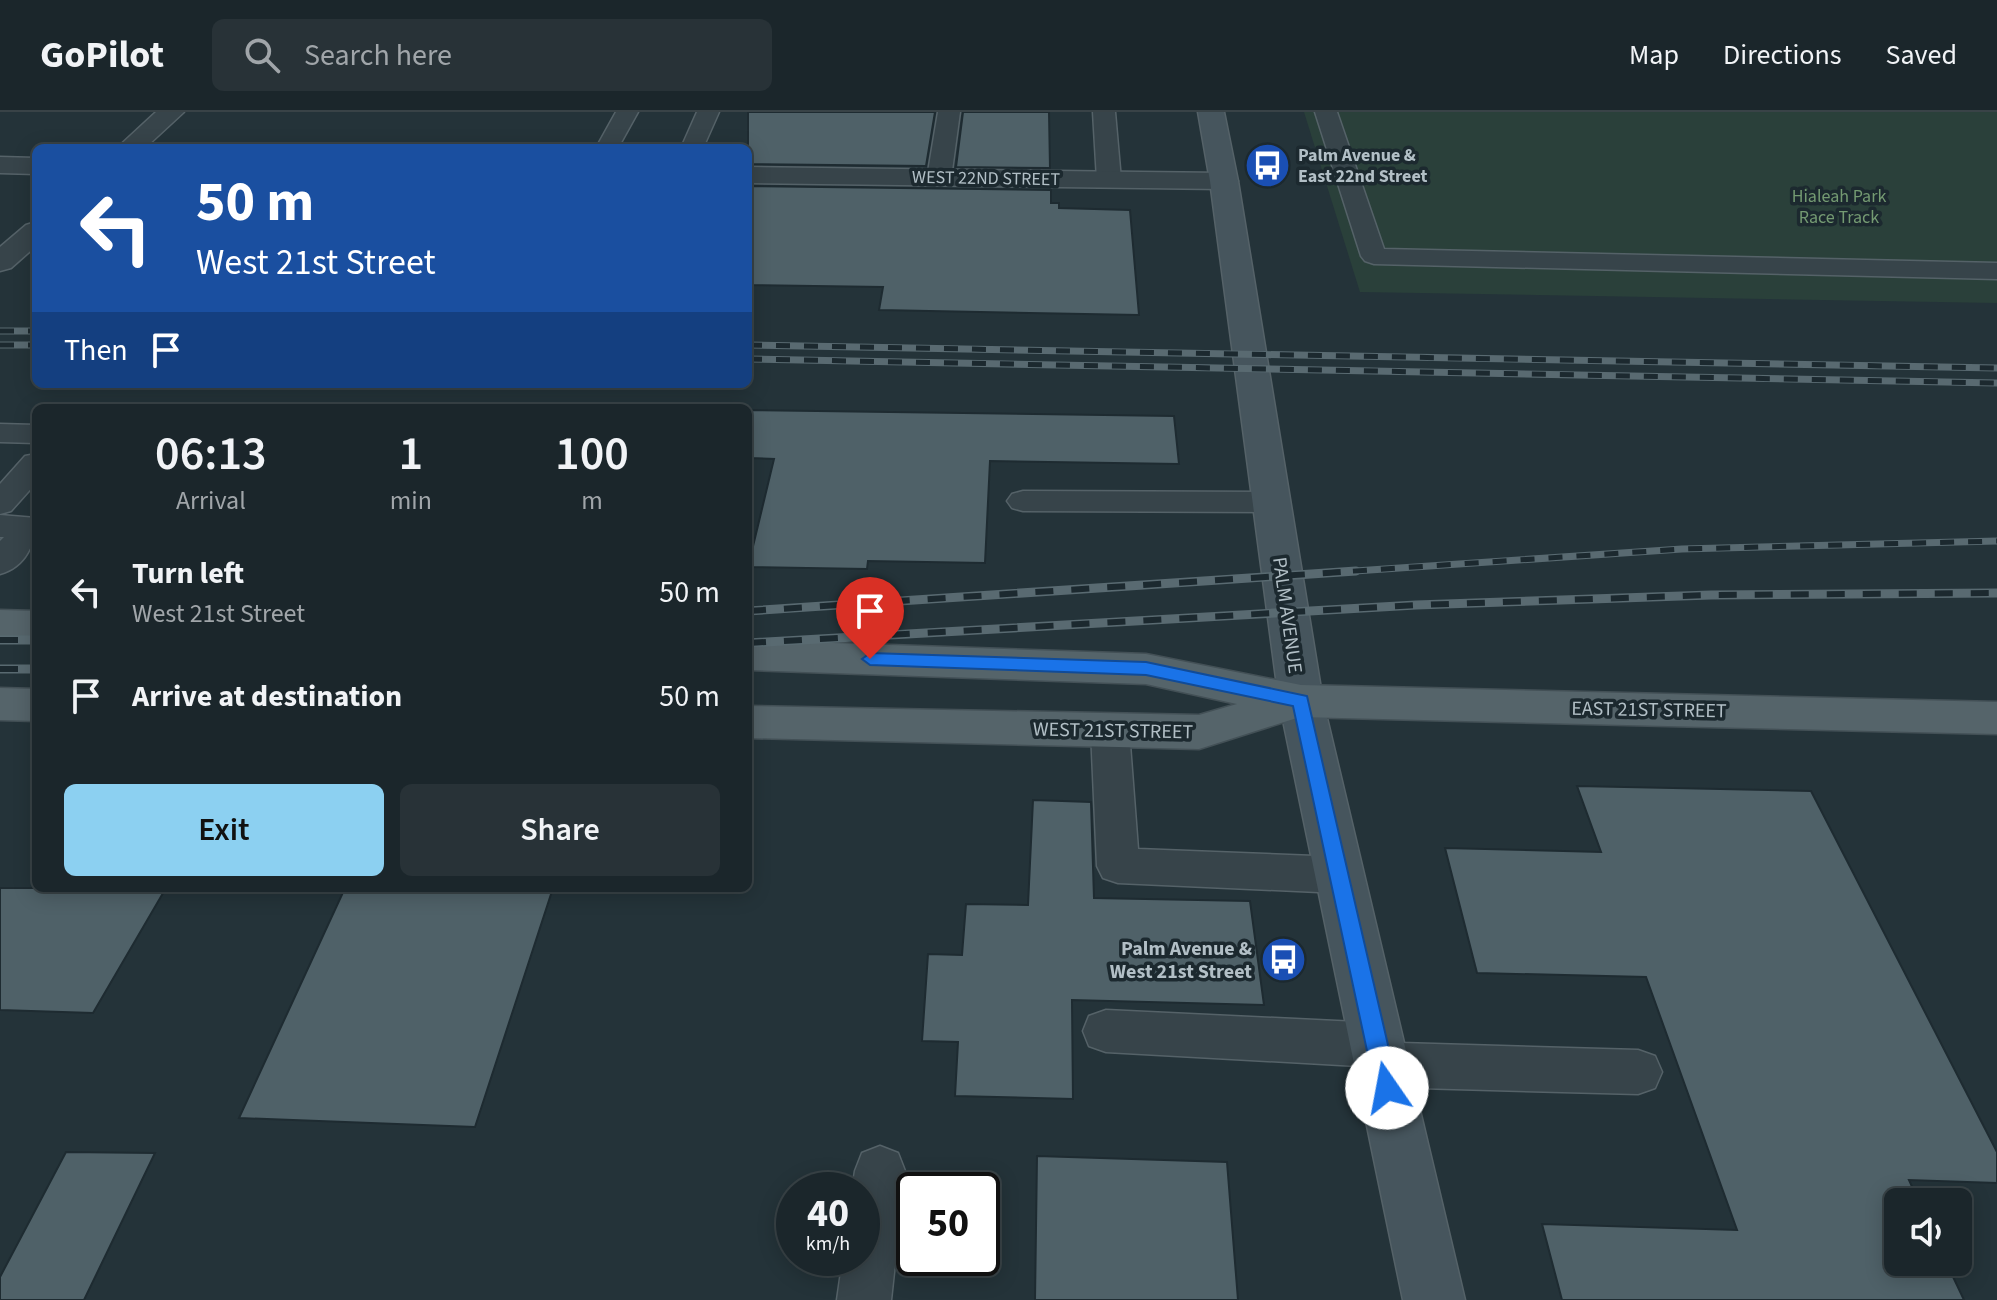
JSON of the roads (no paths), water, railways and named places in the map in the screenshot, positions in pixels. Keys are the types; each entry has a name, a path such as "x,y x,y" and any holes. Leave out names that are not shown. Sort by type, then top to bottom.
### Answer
{"main road":[{"name":"PALM AVENUE","path":"1211,112 1224,181 1301,701 1434,1300"},
{"path":"0,624 32,625"},
{"path":"752,655 1146,669 1301,701"},
{"name":"EAST 21ST STREET","path":"1301,701 1997,718"},
{"name":"WEST 21ST STREET","path":"752,722 1199,732 1301,701"},
{"path":"0,704 32,705"}],"street":[{"path":"135,144 171,112"},
{"path":"0,165 32,166"},
{"name":"WEST 22ND STREET","path":"752,175 1224,181"},
{"path":"0,262 32,234"}],"lane":[{"path":"609,144 627,112"},
{"path":"694,144 708,112"},
{"path":"939,178 949,112"},
{"path":"1104,112 1109,180"},
{"path":"1326,112 1374,256 1997,271"},
{"path":"0,433 32,434"},
{"path":"0,504 32,468"},
{"path":"1023,501 1271,502"},
{"path":"0,526 30,527 0,563"},
{"path":"1110,731 1118,866 1340,875"},
{"path":"1106,1031 1380,1055 1638,1072"},
{"path":"864,1300 880,1171"}],"railway":[{"path":"0,331 32,331"},
{"path":"0,345 32,345"},
{"path":"752,345 1997,368"},
{"path":"752,359 1997,383"},
{"path":"1325,573 1682,549 1997,541"},
{"path":"752,611 1356,571"},
{"path":"752,643 1416,605 1711,595 1997,593"},
{"path":"0,640 32,640"},
{"path":"0,669 32,669"}],"place":[{"name":"Palm Avenue & East 22nd Street","path":"1267,165"},
{"name":"Palm Avenue & West 21st Street","path":"1283,959"}],"park label":[{"name":"Hialeah Park Race Track","path":"1839,206"}]}
